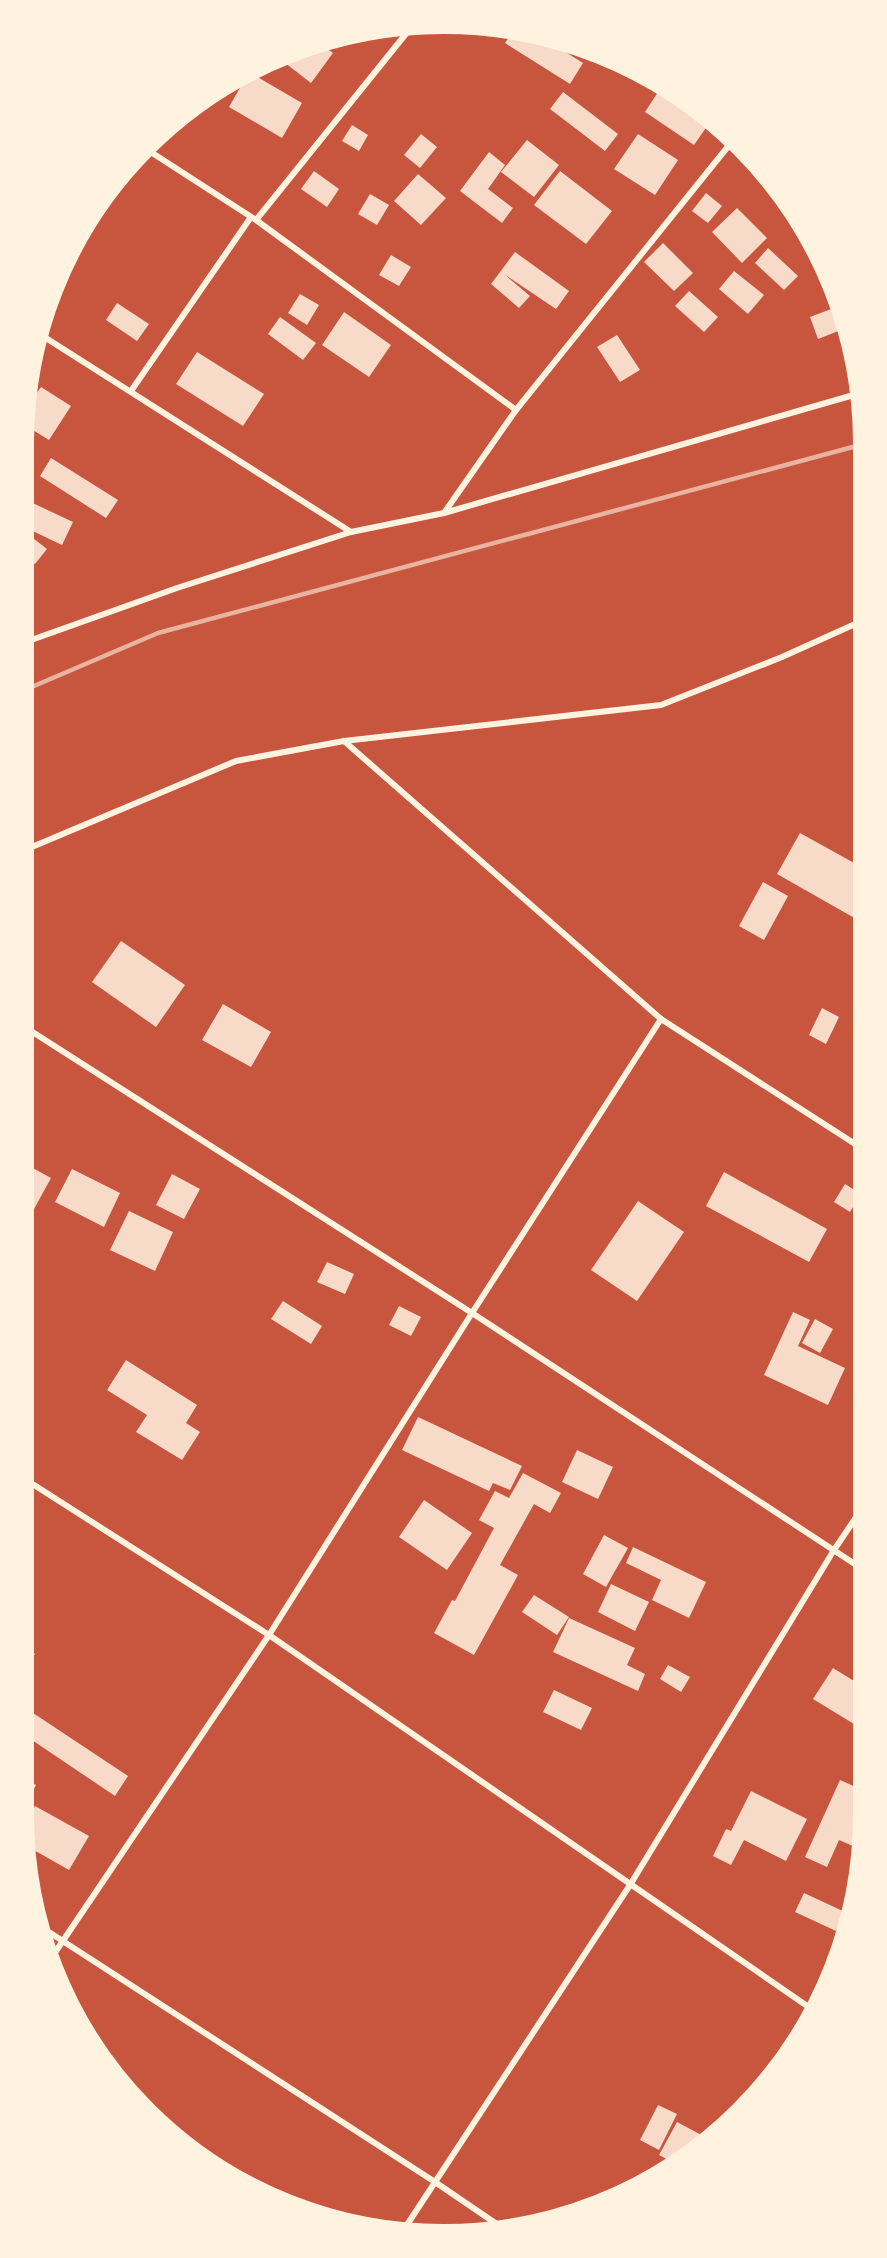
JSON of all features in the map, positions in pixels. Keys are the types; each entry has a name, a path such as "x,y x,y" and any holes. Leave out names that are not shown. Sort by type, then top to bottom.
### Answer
{"street":[{"path":"130,391 254,218 408,32"},
{"path":"444,513 516,410 729,145"},
{"path":"150,152 254,218 516,410"},
{"path":"44,337 351,532"},
{"path":"30,640 177,588 351,532 444,513 854,395"},
{"path":"30,848 236,761 344,741 661,705 782,657 857,623"},
{"path":"344,741 661,1019 857,1145"},
{"path":"54,1953 269,1635 661,1019"},
{"path":"30,1030 472,1313 857,1565"},
{"path":"30,1482 269,1635 809,2007"},
{"path":"406,2226 630,1885 857,1516"},
{"path":"47,1931 497,2224"}],"building":[{"path":"510,36 551,44 583,63 570,84 505,43"},
{"path":"325,47 333,53 311,83 284,62"},
{"path":"568,50 587,56 585,59"},
{"path":"255,76 302,103 282,138 229,107 243,82"},
{"path":"659,91 707,126 694,145 645,112"},
{"path":"563,92 618,134 605,151 550,109"},
{"path":"352,125 368,135 359,151 342,141"},
{"path":"421,134 437,147 420,168 404,155"},
{"path":"638,134 678,160 655,195 614,169"},
{"path":"527,140 559,165 534,197 501,172"},
{"path":"489,152 505,165 488,189 513,208 502,223 460,191"},
{"path":"314,171 339,189 327,207 301,189"},
{"path":"560,171 612,211 586,244 534,205"},
{"path":"418,174 446,198 421,225 394,201"},
{"path":"706,193 722,206 708,223 692,211"},
{"path":"370,194 389,205 377,225 358,214"},
{"path":"737,208 767,238 742,263 712,232"},
{"path":"663,243 693,273 674,291 644,262"},
{"path":"768,248 798,276 784,290 755,263"},
{"path":"515,252 569,291 556,309 504,274 530,296 519,308 491,284"},
{"path":"391,255 411,267 399,286 379,275"},
{"path":"734,271 764,295 748,314 719,289"},
{"path":"689,291 718,317 704,332 675,306"},
{"path":"300,294 319,305 307,325 288,313"},
{"path":"117,303 149,324 137,341 106,320"},
{"path":"834,308 841,330 818,339 810,317"},
{"path":"344,312 391,345 369,377 322,345"},
{"path":"280,317 316,343 303,360 268,334"},
{"path":"617,335 640,370 620,382 597,347"},
{"path":"197,352 264,394 243,426 176,384"},
{"path":"41,387 71,406 49,440 31,429 33,399"},
{"path":"51,458 118,500 106,518 40,476"},
{"path":"30,502 73,522 62,545 30,530"},
{"path":"30,536 47,549 35,564 30,560"},
{"path":"800,833 857,865 857,919 777,874"},
{"path":"763,882 788,896 764,940 739,926"},
{"path":"121,941 185,985 156,1027 92,982"},
{"path":"223,1004 271,1032 251,1067 202,1040"},
{"path":"822,1008 839,1017 826,1044 809,1035"},
{"path":"30,1166 51,1178 34,1209 30,1207"},
{"path":"72,1169 120,1193 104,1227 55,1202"},
{"path":"724,1172 827,1229 809,1262 706,1206"},
{"path":"172,1174 200,1189 184,1219 156,1205"},
{"path":"845,1184 857,1192 857,1201 850,1212 834,1202"},
{"path":"638,1201 684,1232 637,1301 591,1270"},
{"path":"129,1211 173,1232 155,1271 110,1250"},
{"path":"327,1262 354,1274 345,1294 317,1282"},
{"path":"283,1301 322,1326 311,1344 271,1319"},
{"path":"399,1306 421,1317 411,1336 389,1325"},
{"path":"793,1312 810,1320 798,1346 845,1368 828,1405 764,1375"},
{"path":"815,1319 833,1329 820,1353 802,1343"},
{"path":"126,1360 197,1405 186,1423 200,1432 182,1460 136,1432 147,1415 107,1390"},
{"path":"418,1417 522,1466 510,1490 493,1483 489,1491 402,1450"},
{"path":"577,1450 613,1467 598,1499 562,1482"},
{"path":"523,1473 561,1493 550,1513 534,1504 500,1565 518,1575 474,1655 434,1633 452,1600 455,1601 494,1528 479,1520 495,1491 509,1498"},
{"path":"424,1500 472,1533 447,1570 399,1537"},
{"path":"604,1535 628,1548 606,1587 583,1574"},
{"path":"633,1547 706,1582 689,1618 652,1600 661,1580 626,1563"},
{"path":"611,1584 649,1602 635,1631 598,1612"},
{"path":"534,1595 569,1617 557,1635 522,1612"},
{"path":"569,1618 635,1648 627,1665 645,1674 638,1691 553,1652"},
{"path":"30,1650 35,1654 30,1662"},
{"path":"668,1665 690,1677 681,1692 660,1679"},
{"path":"833,1668 857,1683 857,1726 813,1699"},
{"path":"554,1690 592,1708 581,1730 543,1712"},
{"path":"30,1711 128,1776 115,1796 30,1739"},
{"path":"840,1780 857,1788 855,1847 839,1840 827,1867 805,1857"},
{"path":"30,1782 36,1785 30,1797"},
{"path":"751,1791 807,1819 786,1861 744,1840 731,1865 713,1856 726,1829 731,1831"},
{"path":"35,1806 89,1836 69,1870 32,1849 30,1815"},
{"path":"804,1893 845,1912 836,1931 795,1912"},
{"path":"658,2105 677,2114 659,2150 640,2140"},
{"path":"677,2122 703,2136 669,2160 659,2155"}],"railway":[{"path":"30,688 158,633 857,446"}]}
